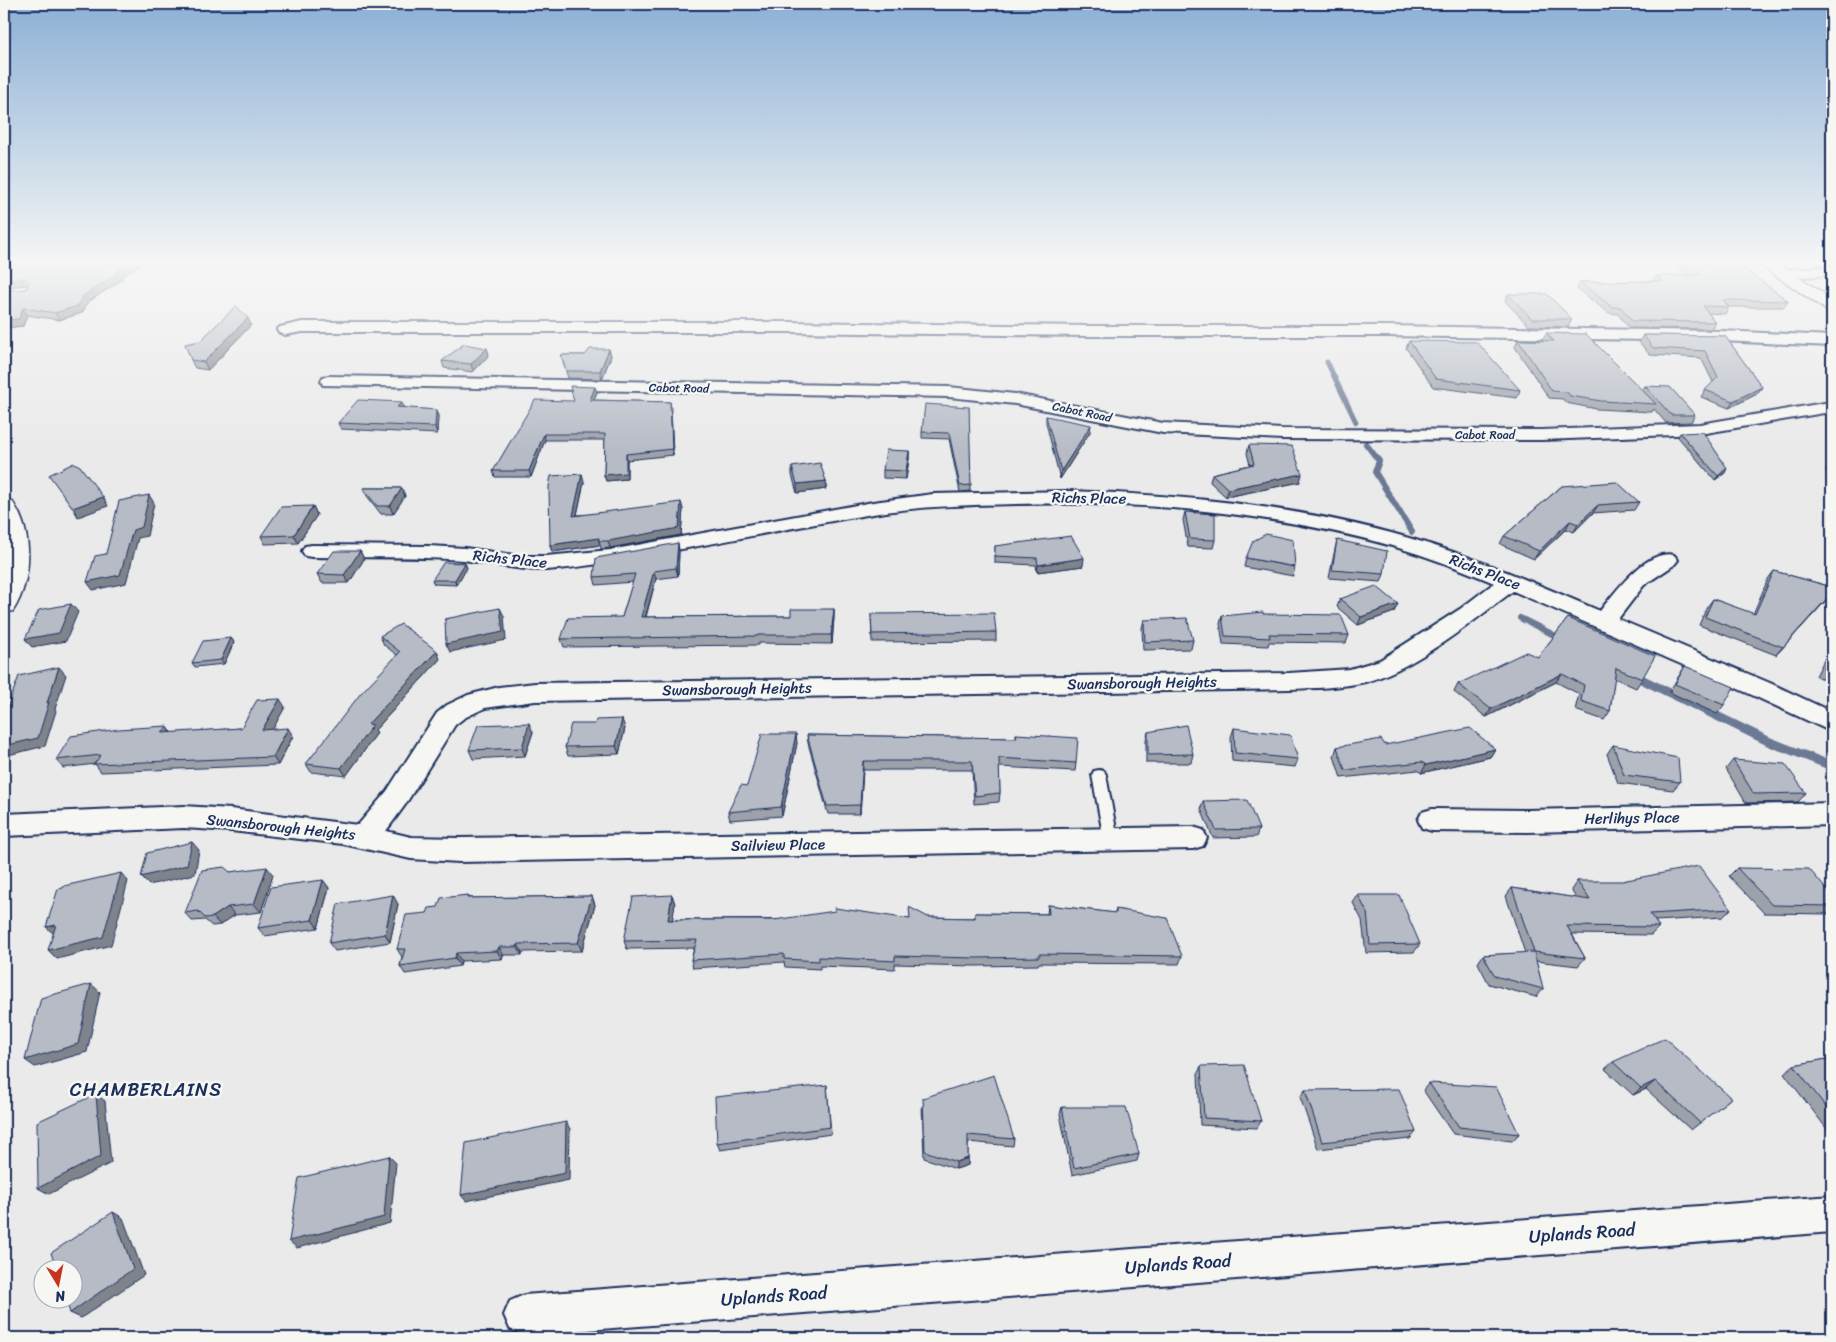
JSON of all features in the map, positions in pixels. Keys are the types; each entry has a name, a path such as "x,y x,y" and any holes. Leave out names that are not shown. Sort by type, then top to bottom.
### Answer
{"street":[{"path":"285,330 302,327 789,327 1087,331 1388,331 1721,336 1832,341"},
{"name":"Cabot Road","path":"329,381 949,392 1022,400 1163,428 1265,434 1542,435 1700,430 1832,408"},
{"name":"Richs Place","path":"312,551 429,552 546,564 610,556 915,502 968,498 1104,497 1168,501 1229,508 1348,529 1410,545 1511,582 1786,700 1832,723"},
{"path":"4,506 16,538 18,555 4,605"},
{"path":"1604,622 1636,580 1667,560"},
{"name":"Swansborough Heights","path":"4,825 184,817 231,820 365,837 401,791 446,719 456,711 483,699 534,692 1258,681 1350,676 1378,671 1398,662 1511,582"},
{"name":"Herlihys Place","path":"1432,820 1528,821 1832,814"},
{"name":"Sailview Place","path":"365,837 411,848 459,850 1193,838"},
{"name":"Uplands Road","path":"524,1315 1832,1214"}],"lane":[{"path":"1099,775 1111,840"}],"building":[{"path":"215,327 239,327 204,362 191,360 185,344 200,341"},
{"path":"1546,333 1586,334 1656,404 1601,401 1570,396 1567,392 1552,391 1518,340 1554,341"},
{"path":"1643,335 1725,336 1762,387 1733,401 1705,390 1718,377 1705,351 1653,348"},
{"path":"1409,341 1477,342 1520,390 1436,379"},
{"path":"464,344 487,348 471,364 442,361"},
{"path":"590,349 609,349 600,371 566,371 561,355 585,355"},
{"path":"570,386 595,387 590,400 670,402 672,449 626,454 626,473 604,475 605,434 544,434 529,471 493,471 535,400 574,401"},
{"path":"1645,386 1670,387 1695,415 1671,415"},
{"path":"358,400 402,402 397,407 436,410 435,427 338,423"},
{"path":"925,404 969,407 971,485 960,486 949,433 922,432"},
{"path":"1046,416 1091,425 1061,471"},
{"path":"1703,432 1727,468 1718,476 1680,433"},
{"path":"1249,445 1292,446 1302,474 1228,489 1212,474 1254,464"},
{"path":"886,450 909,451 906,471 883,470"},
{"path":"74,463 80,466 103,497 73,508 49,475"},
{"path":"820,463 826,481 797,484 792,467"},
{"path":"582,474 573,516 681,502 679,528 608,541 599,541 599,538 550,545 549,486 551,476"},
{"path":"1617,482 1639,502 1598,505 1578,524 1570,521 1539,551 1504,536 1562,486"},
{"path":"363,488 402,488 390,506 377,506"},
{"path":"149,495 142,527 133,530 120,575 87,582 95,556 106,554 119,501"},
{"path":"313,506 294,535 261,536 281,507"},
{"path":"1185,512 1215,514 1215,540 1190,539"},
{"path":"1266,534 1293,540 1295,567 1246,558 1253,541"},
{"path":"1071,536 1084,558 1038,565 1037,558 995,556 995,546"},
{"path":"1337,540 1387,551 1384,574 1332,570"},
{"path":"678,543 676,568 654,571 641,617 791,616 791,609 834,609 831,635 561,639 568,618 622,617 635,574 594,577 596,558"},
{"path":"334,551 360,551 344,575 317,574"},
{"path":"444,562 465,563 455,580 432,580"},
{"path":"1774,571 1832,587 1832,593 1783,647 1705,617 1713,599 1755,614"},
{"path":"1376,586 1398,604 1361,617 1340,599"},
{"path":"71,604 59,633 25,639 39,610"},
{"path":"500,608 503,632 446,644 445,619"},
{"path":"1263,612 1263,614 1341,615 1349,635 1269,634 1270,638 1225,636 1222,616"},
{"path":"994,613 996,632 872,634 871,614"},
{"path":"1187,618 1193,640 1145,642 1144,620"},
{"path":"1568,618 1655,656 1642,679 1616,668 1610,711 1581,701 1584,685 1562,674 1491,709 1458,684 1526,652 1538,657"},
{"path":"401,624 437,651 368,724 373,725 341,768 306,764 361,693 400,652 380,636"},
{"path":"231,638 221,660 192,663 203,641"},
{"path":"1832,652 1832,672 1824,668"},
{"path":"1685,666 1734,687 1724,705 1675,684"},
{"path":"59,667 38,738 4,746 4,716 19,676"},
{"path":"280,699 262,730 288,728 273,757 94,764 101,755 56,760 71,736 119,729 167,726 162,733 241,728 257,700"},
{"path":"622,719 616,746 565,747 571,724 595,724 596,720"},
{"path":"529,723 522,748 469,750 478,725"},
{"path":"1186,725 1193,754 1148,755 1148,732"},
{"path":"1234,728 1290,735 1298,759 1235,753"},
{"path":"1470,728 1495,749 1426,765 1422,762 1345,770 1337,747 1381,739 1385,745"},
{"path":"762,734 796,734 781,807 728,812 741,785 747,786"},
{"path":"1016,734 1078,738 1076,763 999,758 1000,793 975,796 972,761 863,761 860,805 827,806 807,735 1017,738"},
{"path":"1613,745 1678,758 1680,782 1624,775"},
{"path":"1733,760 1785,764 1806,793 1754,794"},
{"path":"1247,800 1259,829 1216,830 1203,801"},
{"path":"192,842 187,865 141,877 147,853"},
{"path":"1699,866 1731,909 1650,914 1659,927 1567,926 1585,958 1534,952 1512,888 1590,900 1577,881 1622,881"},
{"path":"224,867 230,872 267,867 254,904 228,907 213,917 205,918 198,911 185,913 202,870"},
{"path":"1737,868 1809,869 1832,896 1832,906 1772,905"},
{"path":"121,873 103,937 48,950 56,925 46,927 58,889"},
{"path":"323,880 312,920 258,928 271,887"},
{"path":"393,895 385,934 329,943 338,904"},
{"path":"468,895 467,898 592,896 578,943 518,944 517,947 499,947 497,951 456,953 455,958 400,966 405,949 397,949 406,915 427,913 429,908 438,907 441,898"},
{"path":"672,895 668,920 774,920 835,911 835,908 910,919 909,907 928,917 975,918 975,913 1049,914 1048,905 1116,913 1116,909 1167,918 1182,956 1039,954 1039,957 975,958 895,956 895,961 819,957 819,961 784,959 784,954 691,960 697,940 624,941 633,897"},
{"path":"1358,895 1399,895 1420,944 1370,945 1367,912"},
{"path":"1534,952 1543,989 1495,976 1483,955"},
{"path":"91,984 78,1044 25,1060 41,998"},
{"path":"1665,1038 1731,1098 1700,1123 1655,1081 1641,1088 1613,1062"},
{"path":"1832,1058 1832,1115 1794,1065"},
{"path":"1244,1065 1261,1121 1204,1118 1201,1066"},
{"path":"994,1075 1014,1139 968,1135 968,1158 956,1162 925,1151 923,1098"},
{"path":"1429,1083 1496,1087 1519,1134 1459,1127"},
{"path":"827,1085 830,1127 717,1143 715,1097"},
{"path":"1399,1089 1416,1132 1322,1142 1305,1090"},
{"path":"96,1094 101,1156 38,1188 37,1122"},
{"path":"1062,1107 1126,1107 1139,1154 1074,1168"},
{"path":"566,1122 565,1173 461,1195 466,1143"},
{"path":"389,1156 384,1217 289,1241 299,1178"},
{"path":"113,1212 133,1269 82,1305 82,1260 53,1260 51,1253"}],"waterway":[{"path":"1327,362 1356,422"},
{"path":"1366,444 1379,461 1375,472 1412,532"},
{"path":"1520,618 1562,639"},
{"path":"1633,675 1770,742 1832,766"}],"district":[{"name":"CHAMBERLAINS","path":"146,1089"}]}
